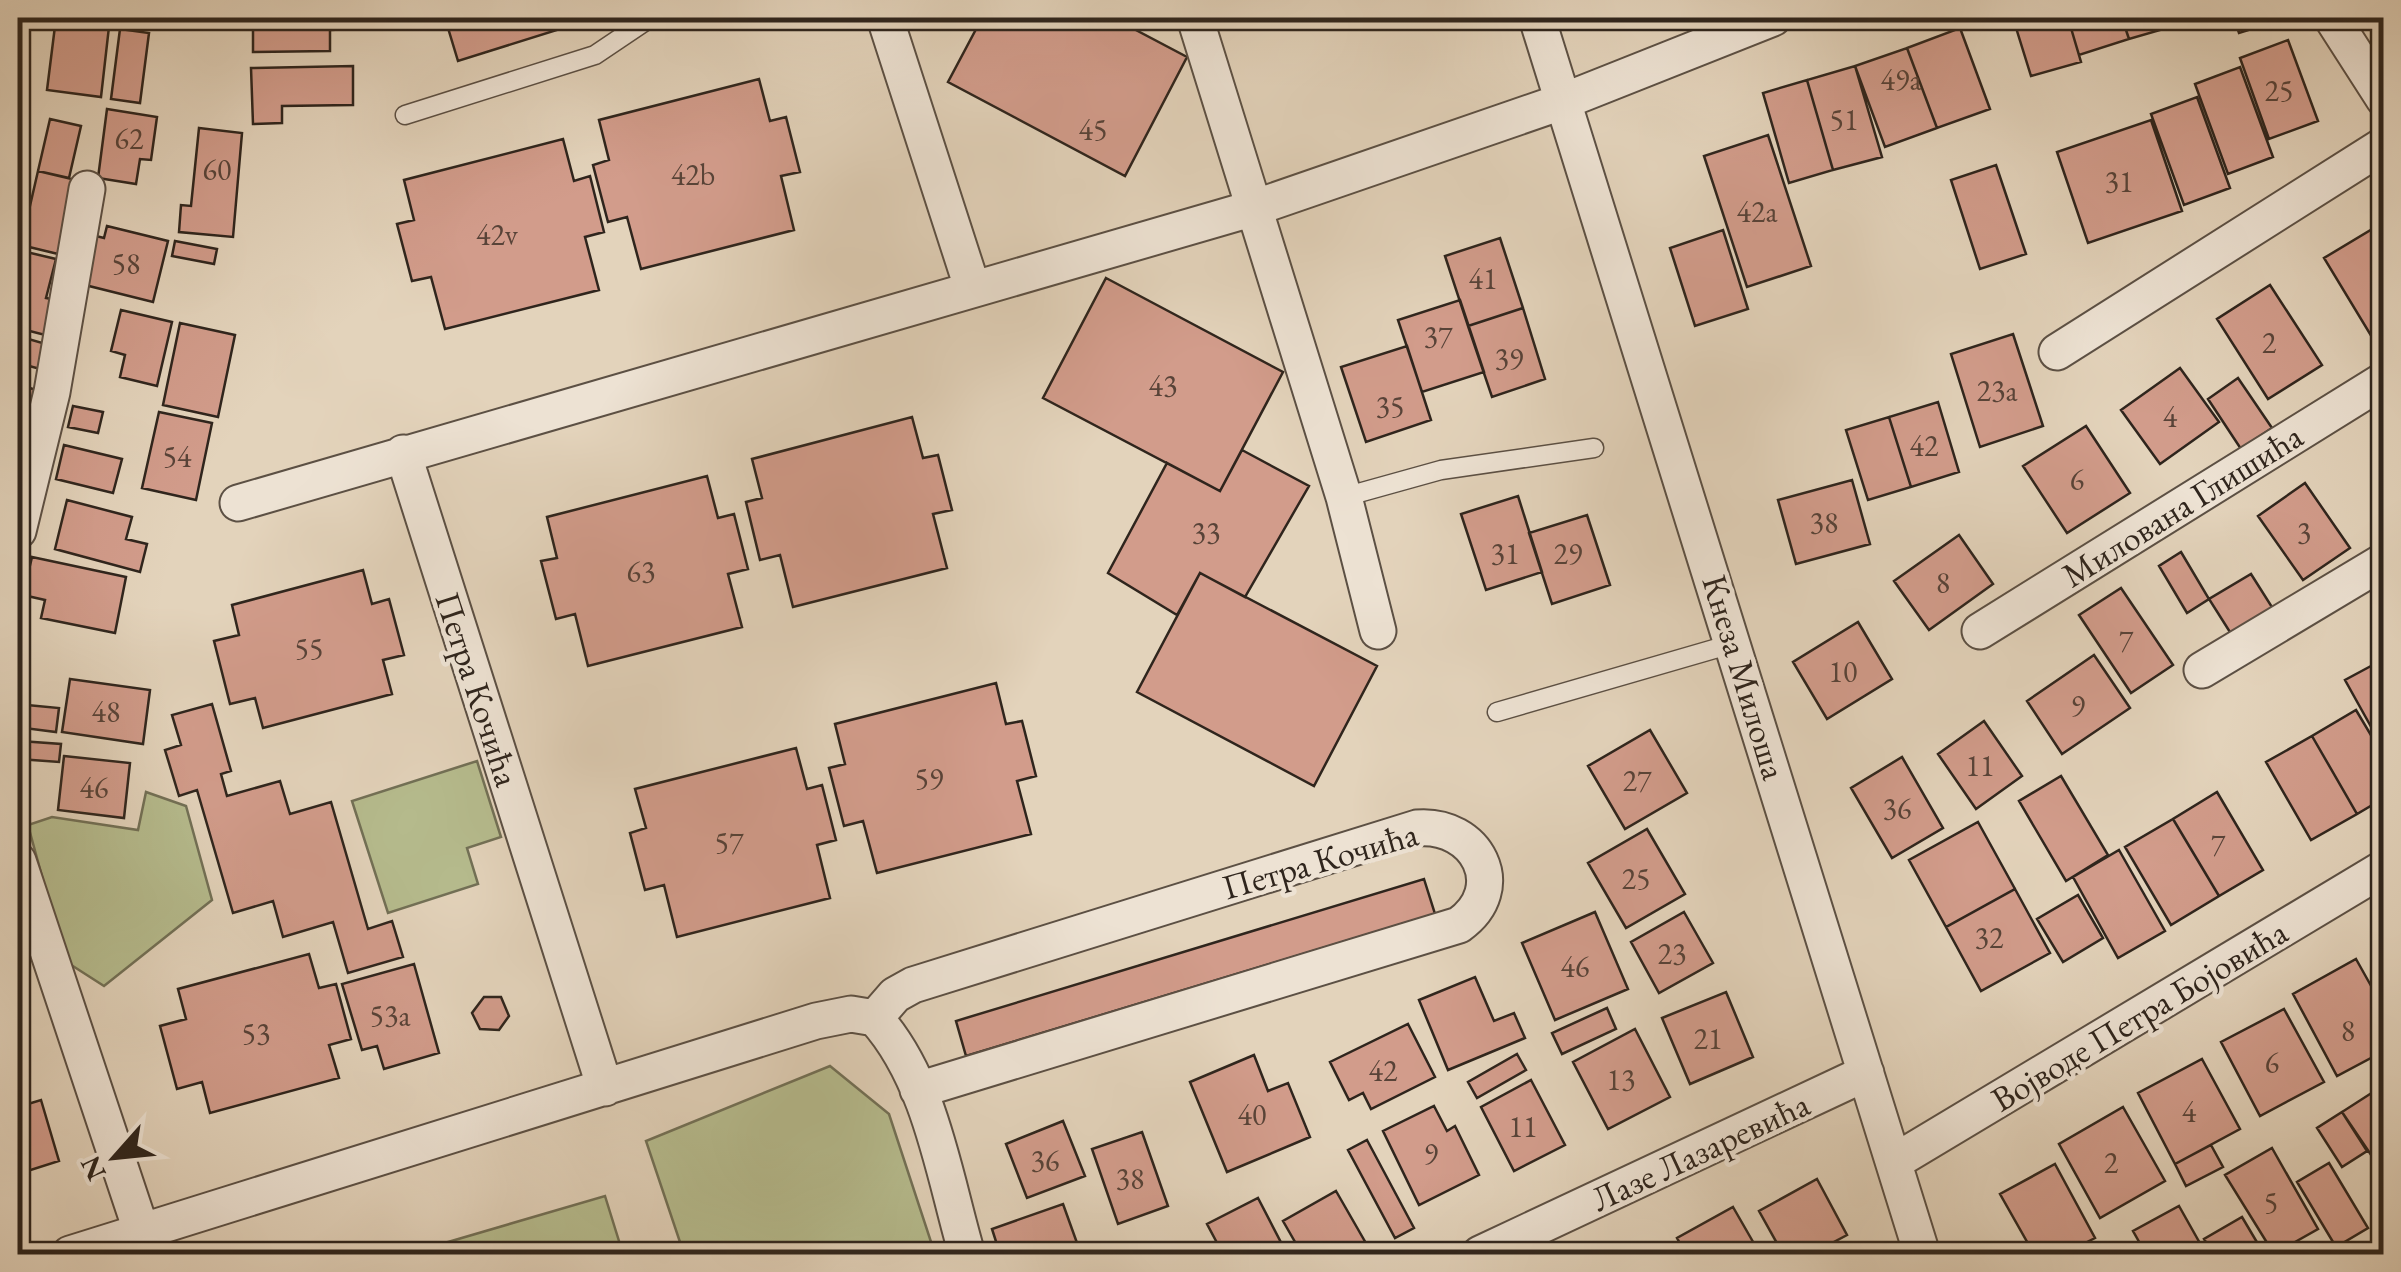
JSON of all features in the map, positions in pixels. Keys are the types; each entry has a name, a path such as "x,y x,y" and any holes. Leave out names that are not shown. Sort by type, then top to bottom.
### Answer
{"street":[{"path":"885,18 972,287"},
{"path":"1195,18 1344,497 1378,631"},
{"name":"Кнеза Милоша","path":"1537,18 1736,644 1922,1254"},
{"path":"238,503 1254,208 1564,101 1773,18"},
{"path":"2332,18 2384,99"},
{"path":"2057,352 2384,144"},
{"path":"18,531 52,392 86,188"},
{"name":"Милована Глишића","path":"1980,630 2384,380"},
{"name":"Петра Кочића","path":"403,453 605,1088"},
{"path":"2202,670 2384,561"},
{"name":"Петра Кочића","path":"875,1018 895,995 912,985 1417,828 1449,830 1464,838 1481,864 1482,893 1470,917 1459,925 918,1090"},
{"path":"18,861 146,1244"},
{"name":"Војводе Петра Бојовића","path":"1894,1162 2384,868"},
{"path":"70,1254 146,1244 605,1088 816,1021 850,1014 875,1018 898,1044 918,1090 967,1254"},
{"name":"Лазе Лазаревића","path":"1480,1254 1866,1073"}],"lane":[{"path":"405,114 595,55 650,18"},
{"path":"1344,497 1441,470 1594,448"},
{"path":"1498,712 1736,644"}],"green space":[{"path":"477,761 501,837 467,848 478,884 388,913 352,801"},
{"path":"146,792 186,806 212,900 104,986 65,961 28,825 52,817 138,830"},
{"path":"830,1066 889,1114 935,1254 684,1254 646,1141"},
{"path":"605,1196 623,1254 407,1254"}],"building":[{"path":"56,18 110,18 101,97 47,90"},
{"path":"253,18 351,18 351,29 330,30 330,51 253,52"},
{"path":"445,18 595,18 458,61"},
{"path":"982,18 1113,18 1187,57 1125,176 948,82"},
{"path":"2013,18 2068,18 2081,62 2031,76"},
{"path":"2068,18 2122,18 2129,39 2079,55"},
{"path":"2122,18 2171,18 2174,26 2129,39"},
{"path":"2234,18 2287,18 2239,33"},
{"path":"1960,28 1990,109 1937,128 1907,48"},
{"path":"120,29 149,33 140,103 111,99"},
{"path":"2288,40 2318,121 2269,139 2240,58"},
{"path":"1907,48 1937,128 1885,147 1855,66"},
{"path":"353,66 353,105 282,106 282,123 253,124 251,68"},
{"path":"1855,66 1882,157 1833,170 1807,80"},
{"path":"2240,67 2273,157 2228,174 2195,84"},
{"path":"759,79 770,121 786,117 800,172 781,176 794,230 641,269 627,217 608,222 593,165 609,160 599,120"},
{"path":"1807,80 1833,170 1789,183 1763,93"},
{"path":"2197,97 2230,188 2184,205 2151,114"},
{"path":"107,109 157,117 151,160 140,159 136,184 98,178"},
{"path":"50,119 81,126 69,178 38,171"},
{"path":"2151,120 2182,211 2088,243 2057,152"},
{"path":"199,128 242,133 233,237 179,232 181,205 191,206"},
{"path":"1768,135 1811,266 1747,287 1704,156"},
{"path":"563,139 574,181 590,176 604,232 585,237 599,290 445,329 431,277 412,281 397,224 414,220 404,180"},
{"path":"1996,165 2026,254 1980,269 1951,180"},
{"path":"38,171 76,180 58,254 21,245"},
{"path":"2384,222 2384,357 2324,258"},
{"path":"107,226 168,241 153,302 85,285 96,236 104,238"},
{"path":"1723,230 1748,309 1695,326 1670,248"},
{"path":"1500,238 1523,308 1468,326 1445,256"},
{"path":"175,241 217,249 214,264 172,256"},
{"path":"18,250 56,259 46,298 57,300 49,336 18,328"},
{"path":"1106,278 1283,372 1220,491 1043,398"},
{"path":"2270,285 2322,365 2268,399 2217,319"},
{"path":"1460,300 1484,372 1422,392 1398,320"},
{"path":"1523,308 1545,379 1492,397 1468,326"},
{"path":"121,310 172,322 157,386 120,377 125,355 111,351"},
{"path":"180,323 235,335 218,417 163,405"},
{"path":"2013,334 2043,426 1980,447 1951,354"},
{"path":"18,336 46,344 40,369 22,364 18,374"},
{"path":"1407,346 1431,420 1366,442 1341,367"},
{"path":"2180,368 2219,422 2160,464 2121,410"},
{"path":"2238,378 2272,428 2241,449 2208,399"},
{"path":"18,384 42,392 21,457 18,456"},
{"path":"1938,402 1959,472 1911,487 1889,417"},
{"path":"73,406 103,412 98,433 68,427"},
{"path":"159,412 212,423 196,500 142,488"},
{"path":"912,417 923,458 938,455 952,510 933,514 947,568 793,607 780,555 760,560 746,502 762,498 752,459"},
{"path":"1889,417 1911,487 1868,500 1846,430"},
{"path":"2086,426 2130,493 2067,533 2023,466"},
{"path":"64,445 122,459 113,493 56,479"},
{"path":"1242,450 1309,486 1245,597 1200,573 1177,615 1108,573 1167,463 1220,491"},
{"path":"707,476 718,518 734,514 748,569 728,574 742,627 588,666 575,614 556,619 541,561 557,558 547,517"},
{"path":"1852,480 1870,544 1796,564 1778,500"},
{"path":"2305,483 2350,548 2303,580 2258,516"},
{"path":"1518,496 1542,572 1486,590 1461,514"},
{"path":"67,500 132,517 126,539 147,544 140,572 55,549"},
{"path":"1587,515 1610,585 1552,604 1529,533"},
{"path":"1959,535 1993,584 1929,630 1894,581"},
{"path":"2181,552 2209,599 2187,613 2159,566"},
{"path":"32,557 126,577 115,633 41,618 45,600 23,595"},
{"path":"363,570 372,604 389,599 404,655 383,660 392,694 263,728 255,698 230,704 214,641 239,635 232,605"},
{"path":"1200,573 1377,666 1314,786 1137,692"},
{"path":"2251,574 2277,615 2235,640 2209,599"},
{"path":"2121,588 2173,665 2131,693 2079,615"},
{"path":"1858,622 1892,679 1827,719 1793,662"},
{"path":"2094,655 2130,708 2062,754 2027,701"},
{"path":"2384,659 2384,750 2345,680"},
{"path":"70,679 150,690 143,744 62,732"},
{"path":"996,683 1006,724 1022,721 1036,776 1017,781 1031,834 877,873 863,821 844,826 829,768 845,764 835,724"},
{"path":"212,704 231,771 221,774 227,796 280,781 290,814 331,802 368,929 392,921 403,957 348,973 333,922 283,937 273,901 233,913 197,790 179,796 165,750 181,745 172,715"},
{"path":"27,705 59,708 56,732 24,728"},
{"path":"2356,710 2384,757 2384,798 2357,814 2312,736"},
{"path":"1984,721 2022,776 1976,809 1938,754"},
{"path":"1650,730 1687,793 1625,829 1588,766"},
{"path":"2312,736 2357,814 2311,840 2266,762"},
{"path":"20,741 61,744 59,762 19,759"},
{"path":"796,748 807,789 822,785 836,840 817,845 830,898 677,937 664,885 645,890 630,833 646,828 635,789"},
{"path":"64,756 130,763 124,818 58,810"},
{"path":"1902,757 1943,828 1892,858 1851,788"},
{"path":"2061,776 2108,855 2066,881 2019,801"},
{"path":"2217,792 2263,870 2219,896 2173,819"},
{"path":"2173,819 2219,896 2171,925 2125,847"},
{"path":"1978,822 2015,889 1946,927 1909,860"},
{"path":"1647,829 1685,894 1626,928 1588,863"},
{"path":"2119,850 2165,931 2118,958 2073,877"},
{"path":"1424,879 1435,914 966,1056 956,1021"},
{"path":"2015,889 2050,953 1981,991 1946,927"},
{"path":"2078,895 2103,938 2063,962 2037,919"},
{"path":"1595,912 1628,989 1555,1020 1522,943"},
{"path":"1684,912 1713,963 1659,993 1631,942"},
{"path":"309,954 319,988 336,984 351,1039 329,1045 339,1078 210,1113 202,1082 177,1089 160,1026 186,1019 178,989"},
{"path":"2356,959 2384,1009 2384,1051 2337,1076 2293,994"},
{"path":"414,964 439,1053 384,1069 377,1046 362,1050 342,984"},
{"path":"1475,977 1494,1021 1514,1013 1525,1038 1448,1070 1419,1000"},
{"path":"1726,992 1753,1057 1690,1084 1662,1018"},
{"path":"484,997 501,997 509,1016 499,1030 480,1029 472,1013"},
{"path":"1607,1008 1616,1029 1562,1054 1552,1033"},
{"path":"2284,1009 2324,1082 2260,1116 2221,1042"},
{"path":"1408,1024 1435,1077 1371,1109 1363,1093 1349,1100 1330,1062"},
{"path":"1635,1029 1670,1097 1608,1129 1573,1062"},
{"path":"1517,1054 1526,1070 1477,1098 1468,1082"},
{"path":"1254,1055 1268,1091 1288,1083 1310,1137 1227,1172 1190,1082"},
{"path":"2202,1059 2240,1129 2175,1164 2138,1093"},
{"path":"1531,1080 1565,1145 1514,1171 1481,1107"},
{"path":"2384,1085 2384,1174 2342,1112"},
{"path":"41,1100 59,1161 18,1174 18,1107"},
{"path":"1434,1106 1447,1131 1455,1126 1479,1175 1419,1205 1383,1131"},
{"path":"2123,1107 2165,1181 2100,1218 2059,1144"},
{"path":"2342,1112 2367,1151 2342,1167 2317,1128"},
{"path":"1063,1121 1085,1176 1027,1198 1006,1144"},
{"path":"1142,1132 1168,1206 1118,1224 1092,1149"},
{"path":"1367,1140 1414,1228 1395,1238 1348,1150"},
{"path":"2211,1145 2223,1167 2186,1186 2175,1164"},
{"path":"2272,1148 2318,1229 2274,1254 2225,1175"},
{"path":"2329,1163 2368,1228 2336,1247 2297,1182"},
{"path":"2055,1164 2095,1238 2063,1254 2034,1254 2000,1194"},
{"path":"1817,1179 1847,1235 1811,1254 1783,1254 1759,1211"},
{"path":"1336,1191 1367,1245 1351,1254 1302,1254 1283,1221"},
{"path":"1258,1198 1287,1254 1223,1254 1207,1224"},
{"path":"1063,1204 1081,1254 1000,1254 992,1229"},
{"path":"2179,1206 2206,1254 2146,1254 2133,1231"},
{"path":"1733,1207 1760,1254 1686,1254 1677,1238"},
{"path":"2242,1217 2264,1254 2213,1254 2204,1239"}]}
